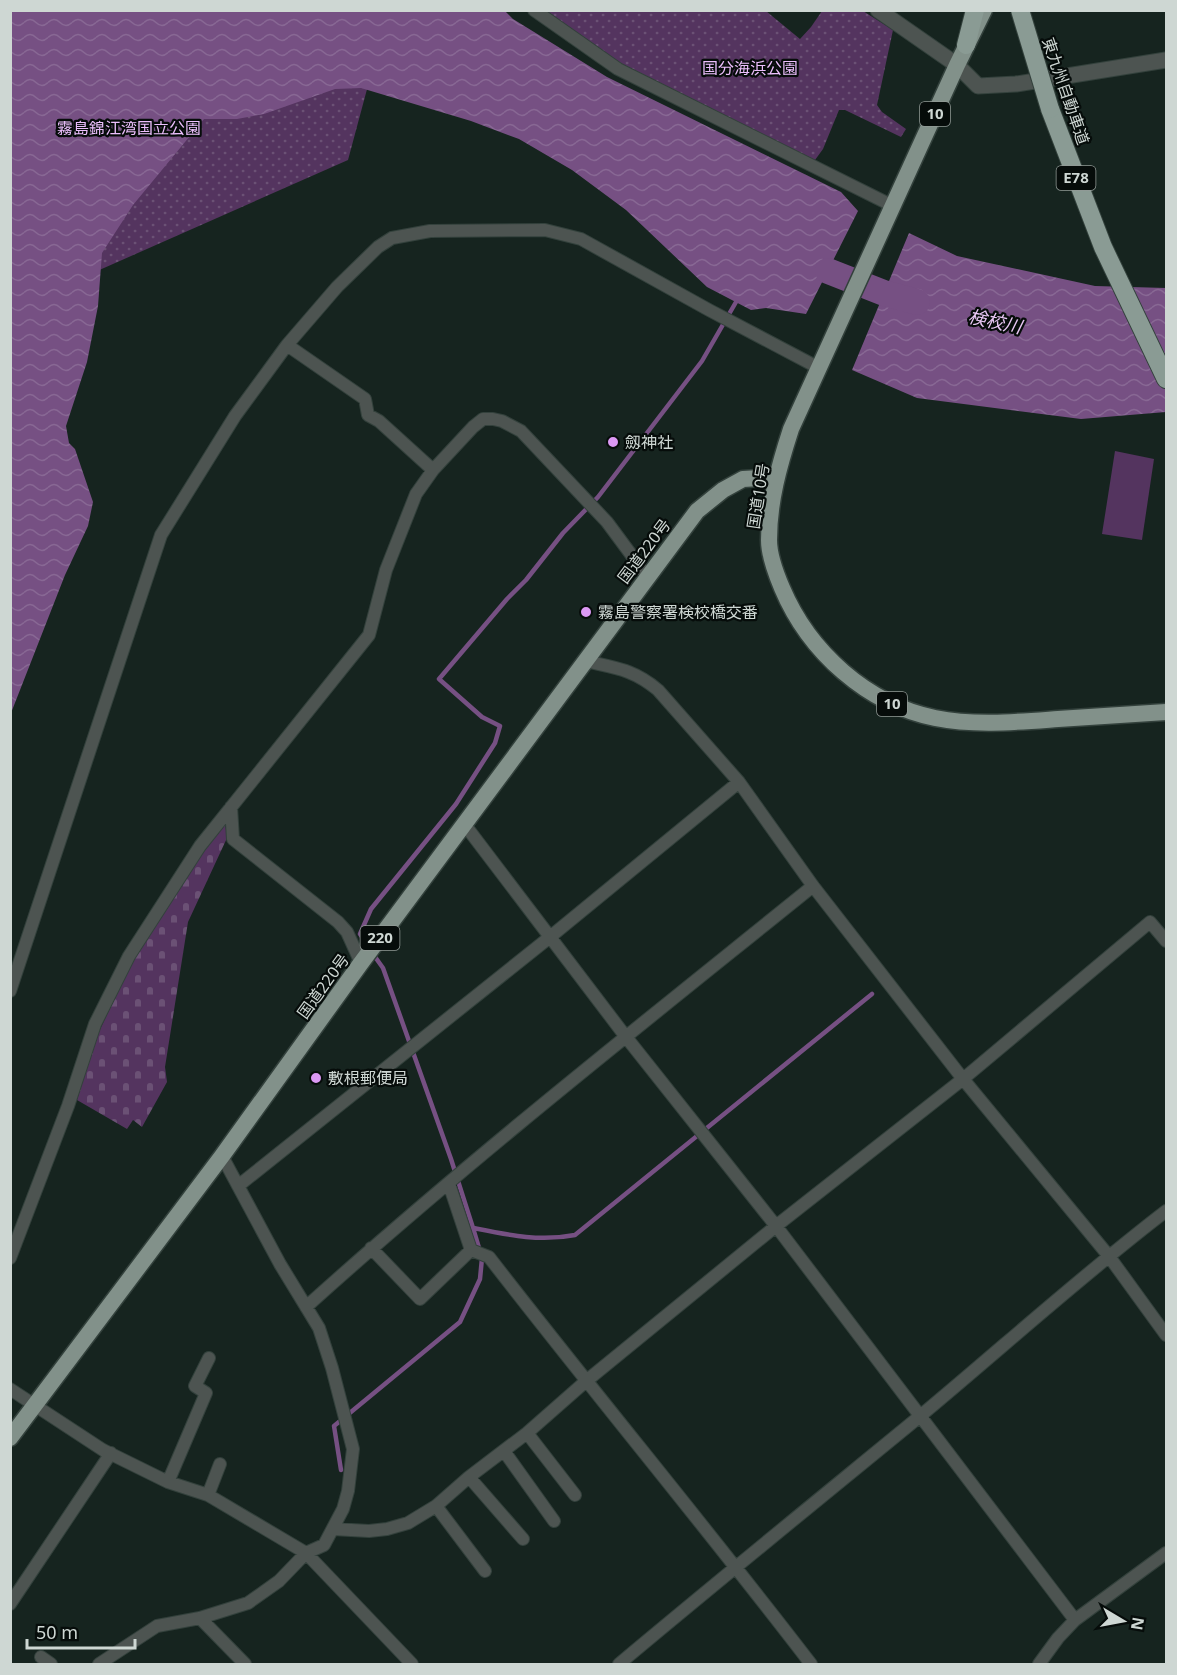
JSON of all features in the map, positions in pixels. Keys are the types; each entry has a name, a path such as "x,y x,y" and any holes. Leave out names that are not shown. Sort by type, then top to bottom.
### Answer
{"highway":[{"path":"966,45 975,10"},
{"name":"国道10号","path":"984,10 791,429 776,477 771,506 769,542 777,576 792,610 814,642 846,674 874,695 901,709 936,718 1013,723 1167,712"},
{"name":"東九州自動車道","path":"1020,10 1056,108 1099,208 1108,244 1167,379"},
{"name":"東九州自動車道","path":"1032,10 1056,108"},
{"name":"東九州自動車道","path":"1108,244 1167,354"},
{"name":"国道220号","path":"10,1438 222,1156 361,963 697,511 723,490 743,479 776,477"}],"street":[{"path":"534,10 618,69 891,212"},
{"path":"878,10 957,65 978,86 1016,84 1167,60"},
{"path":"10,991 161,535 235,416 287,345 337,287 378,247 392,238 430,231 545,230 560,233 581,239 709,310 821,363"},
{"path":"287,345 365,399 368,415 379,421 433,470"},
{"path":"10,1258 68,1106 95,1024 110,992 147,927 194,856 369,634 386,570 416,494 433,470 473,427 483,419 492,419 508,423 521,431 607,522 647,576"},
{"path":"585,661 629,671 644,679 658,690 739,782 813,886 963,1078 1108,1255 1167,1335"},
{"path":"238,1186 550,937 739,782"},
{"path":"231,807 233,839 338,922 347,932 361,963"},
{"path":"465,825 626,1037 776,1226 1075,1620"},
{"path":"306,1307 371,1248 813,886"},
{"path":"333,1528 369,1531 387,1529 408,1523 436,1506 776,1226 963,1078 1150,922 1167,941"},
{"path":"99,1665 157,1626 200,1618 248,1603 279,1581 306,1553 324,1545 343,1509 348,1491 353,1449 319,1328 280,1264 222,1156"},
{"path":"449,1184 471,1250"},
{"path":"619,1665 736,1566 921,1416 1108,1255 1167,1211"},
{"path":"371,1248 420,1299 471,1250"},
{"path":"471,1250 489,1257 585,1382 736,1566 811,1665"},
{"path":"168,1482 206,1393 195,1386 209,1358"},
{"path":"10,1389 103,1450 168,1482 208,1496 306,1553 406,1662"},
{"path":"527,1433 575,1495"},
{"path":"504,1451 554,1521"},
{"path":"10,1604 111,1453"},
{"path":"208,1496 220,1464"},
{"path":"469,1477 523,1539"},
{"path":"436,1506 485,1570"},
{"path":"1039,1665 1058,1638 1075,1620 1167,1553"},
{"path":"200,1618 245,1665"}],"green space":[{"name":"霧島錦江湾国立公園","path":"11,11 388,11 348,160 61,287"},
{"name":"国分海浜公園","path":"545,11 766,11 800,39 822,11 863,11 893,30 877,105 882,112 906,129 901,137 845,110 839,110 823,149 815,160 622,66"},
{"path":"1115,451 1154,459 1142,540 1102,534"},
{"path":"225,823 227,838 188,922 165,1067 167,1082 142,1127 133,1120 127,1129 77,1100 96,1038 134,957 210,839"}],"water":[{"path":"11,10 505,11 513,19 607,77 841,192 858,211 806,314 766,308 751,310 707,287 626,210 572,170 519,139 471,121 361,88 335,89 264,114 237,119 204,119 133,205 102,253 98,306 87,362 66,426 69,443 75,449 93,502 88,526 65,575 11,713"},
{"path":"909,233 957,256 1095,286 1166,288 1166,412 1081,419 917,398 852,370"}],"waterway":[{"name":"検校川","path":"828,271 884,293 917,302"},
{"path":"369,947 360,934 371,909 456,804 495,743 500,726 482,717 439,679 526,580 563,533 598,497 702,361 736,302"},
{"path":"341,1470 334,1426 460,1322 480,1279 482,1258 451,1159 383,968 373,954"},
{"path":"473,1228 537,1238 575,1235 872,994"}],"place":[{"name":"劔神社","path":"613,442"},
{"name":"霧島警察署検校橋交番","path":"586,612"},
{"name":"敷根郵便局","path":"316,1078"}]}
